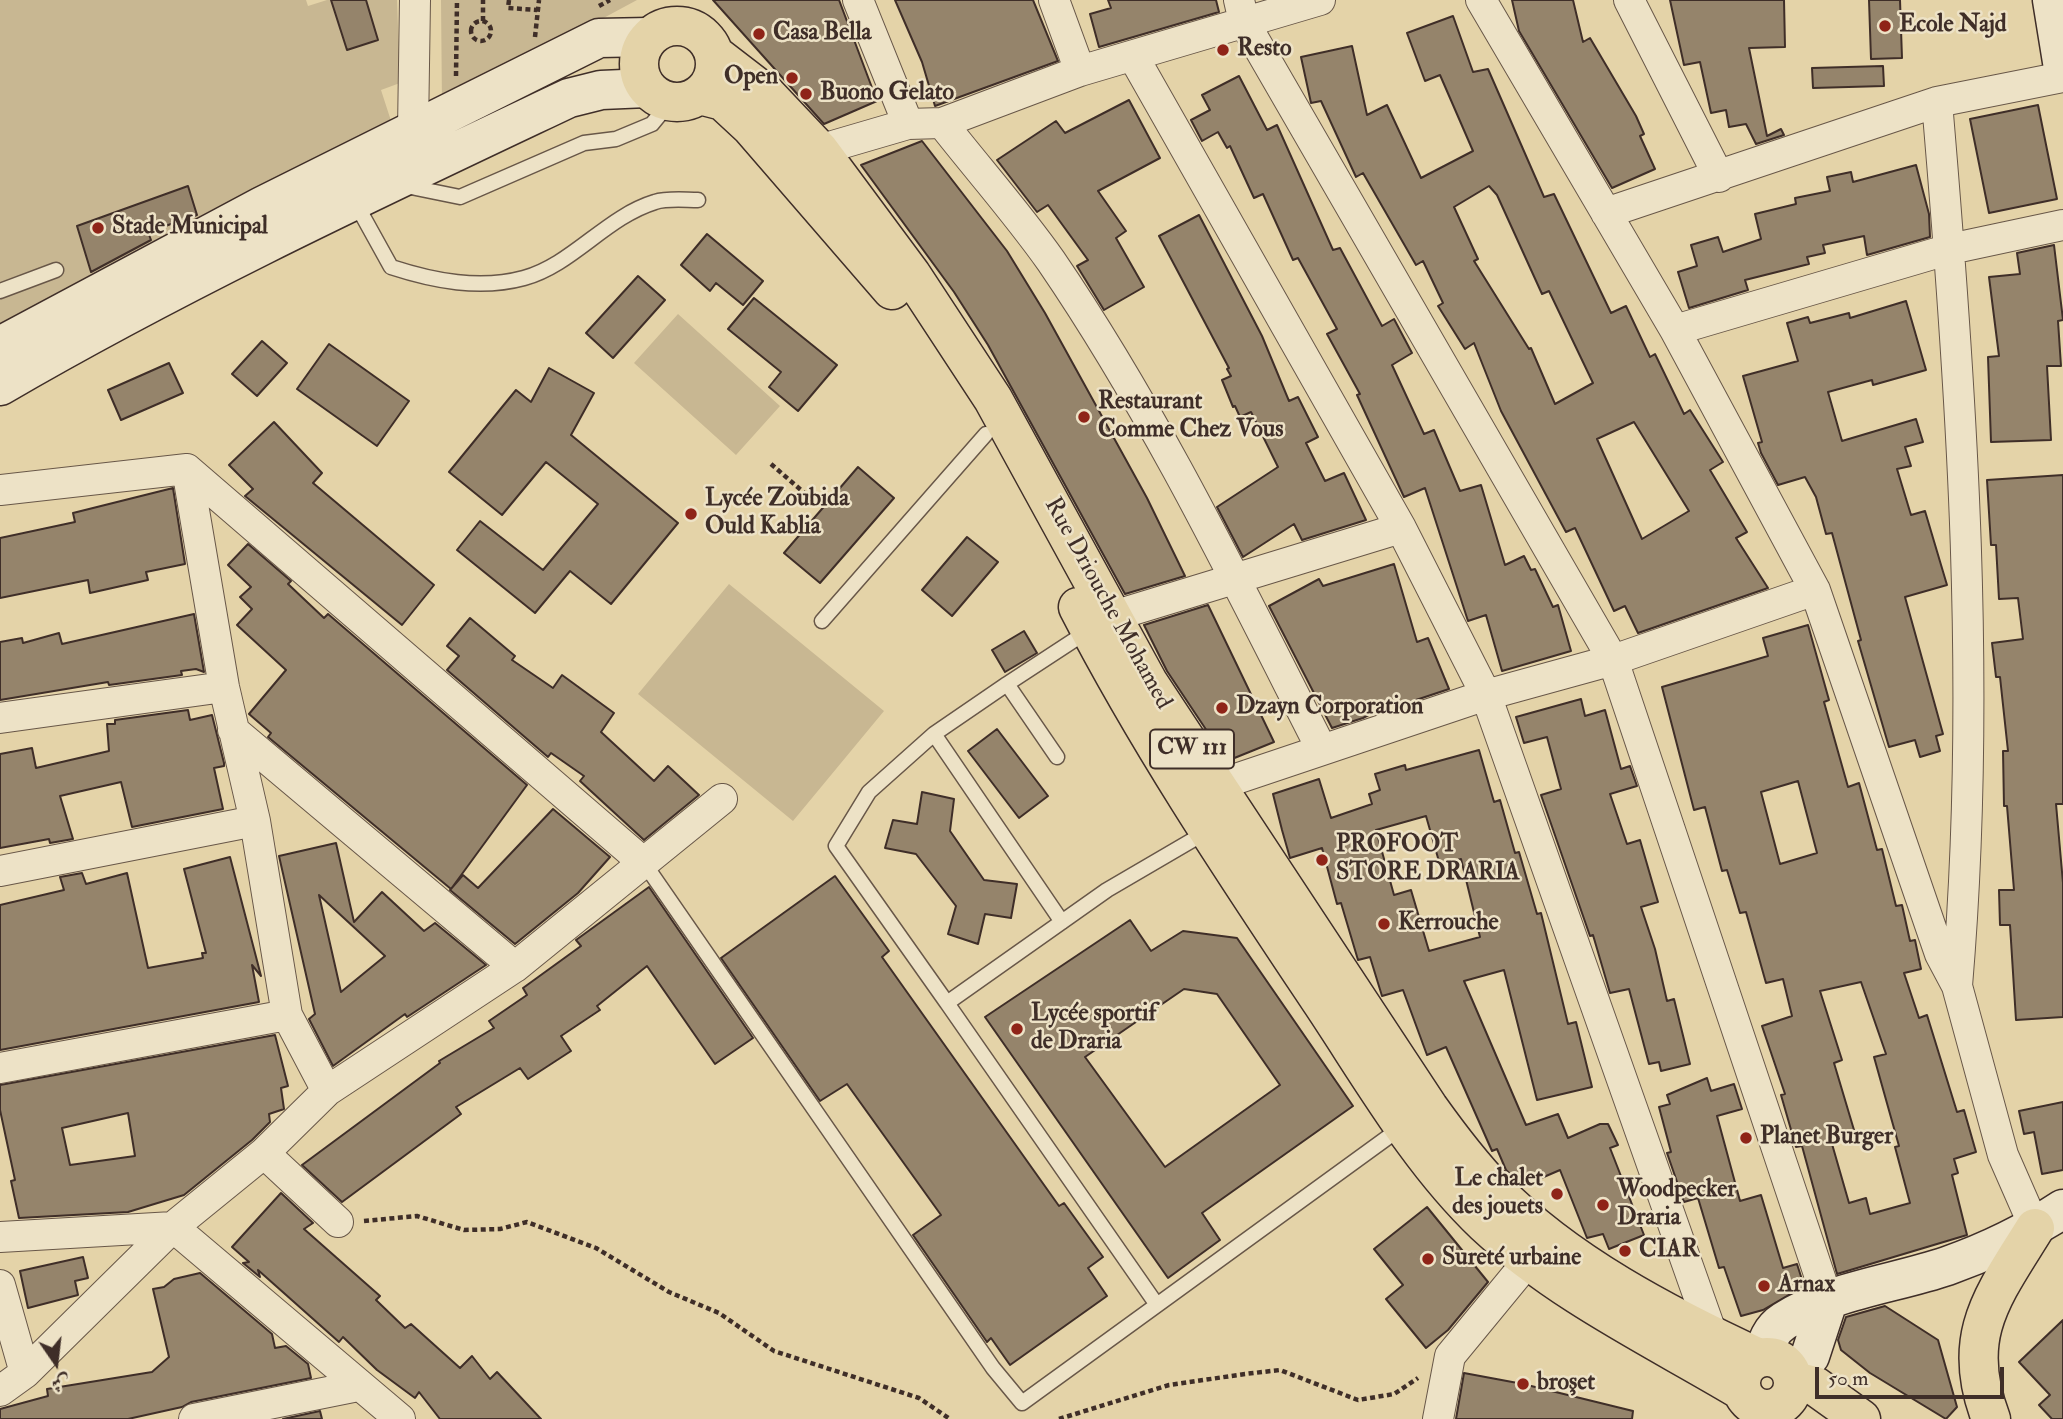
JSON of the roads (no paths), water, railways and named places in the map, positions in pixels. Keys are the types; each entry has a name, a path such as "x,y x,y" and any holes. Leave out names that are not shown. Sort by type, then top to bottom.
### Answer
{"main road":[{"path":"2052,0 2063,68"},
{"path":"0,346 262,206 599,38 672,25"},
{"path":"0,386 106,326 354,200 569,97 601,90 672,95 711,82 715,71 672,25"},
{"path":"672,25 642,47 638,64 641,78 672,95"},
{"name":"Rue Driouche Mohamed","path":"672,25 766,94 818,150 911,274 993,399 1101,622 1115,677 1209,831 1404,1126 1462,1200 1484,1223 1529,1260 1628,1326 1777,1384"},
{"name":"Rue Driouche Mohamed","path":"672,95 723,101 751,127 855,244 921,327 964,393 986,434 1101,622 1148,682 1429,1108 1475,1169 1526,1218 1583,1262 1713,1336 1777,1384"},
{"path":"1777,1384 1810,1356 1828,1301 1948,1266 2049,1218"},
{"path":"1991,1419 1979,1378 1978,1353 1988,1307 2049,1218"},
{"path":"1948,1266 1988,1307"},
{"name":"CW 111","path":"1777,1384 1815,1386 1861,1419"}],"street":[{"path":"413,130 415,0"},
{"path":"858,0 908,124"},
{"path":"1054,0 1080,71"},
{"path":"818,150 908,124 943,124 1080,71 1133,56 1241,11 1320,0"},
{"path":"1481,0 1675,330 1815,590 1940,954 1956,986 2003,1155 2049,1218"},
{"path":"1629,0 1719,177"},
{"path":"1241,11 1613,660 1828,1301"},
{"path":"1133,56 1401,528 1486,695 1713,1336"},
{"path":"1606,213 1937,102 2063,77"},
{"path":"1937,102 1950,249 1967,556 1965,889 1956,986"},
{"path":"943,124 1050,261 1127,383 1235,578 1321,748"},
{"path":"1675,330 1950,249 2063,225"},
{"path":"187,470 224,687 255,821 287,1015 327,1091"},
{"path":"0,490 187,470 644,863"},
{"path":"1101,622 1401,528"},
{"path":"1215,786 1321,748 1486,695 1613,660 1815,590"},
{"path":"0,718 224,687"},
{"path":"233,730 515,967"},
{"path":"0,1391 25,1373 173,1227 264,1153 327,1091 515,967 722,799"},
{"path":"0,871 255,821"},
{"path":"0,1068 287,1015"},
{"path":"264,1153 338,1222"},
{"path":"0,1237 173,1227 400,1419"},
{"path":"1438,1419 1450,1356 1529,1260"},
{"path":"0,1288 25,1373"},
{"path":"194,1419 358,1386"}],"lane":[{"path":"391,183 460,197 584,143 616,139 652,124 672,95"},
{"path":"354,200 391,267 425,278 487,285 526,278 565,257 598,231 655,202 698,200"},
{"path":"0,291 56,270"},
{"path":"822,621 986,434"},
{"path":"1101,622 934,734 869,792 836,846 1157,1305"},
{"path":"1007,684 1057,757"},
{"path":"934,734 1062,922"},
{"path":"947,1003 1107,890 1209,831"},
{"path":"644,863 993,1368 1022,1403 1404,1126"}],"place":[{"name":"Ecole Najd","path":"1885,26"},
{"name":"Casa Bella","path":"759,34"},
{"name":"Resto","path":"1223,50"},
{"name":"Open","path":"792,78"},
{"name":"Buono Gelato","path":"806,94"},
{"name":"Stade Municipal","path":"98,228"},
{"name":"Restaurant Comme Chez Vous","path":"1084,417"},
{"name":"Lycée Zoubida Ould Kablia","path":"691,514"},
{"name":"Dzayn Corporation","path":"1222,708"},
{"name":"PROFOOT STORE DRARIA","path":"1322,860"},
{"name":"Kerrouche","path":"1384,924"},
{"name":"Lycée sportif de Draria","path":"1017,1029"},
{"name":"Planet Burger","path":"1746,1138"},
{"name":"Le chalet des jouets","path":"1557,1194"},
{"name":"Woodpecker Draria","path":"1603,1205"},
{"name":"CIAR","path":"1625,1251"},
{"name":"Sureté urbaine","path":"1428,1259"},
{"name":"Arnax","path":"1764,1286"},
{"name":"broşet","path":"1523,1384"}]}
